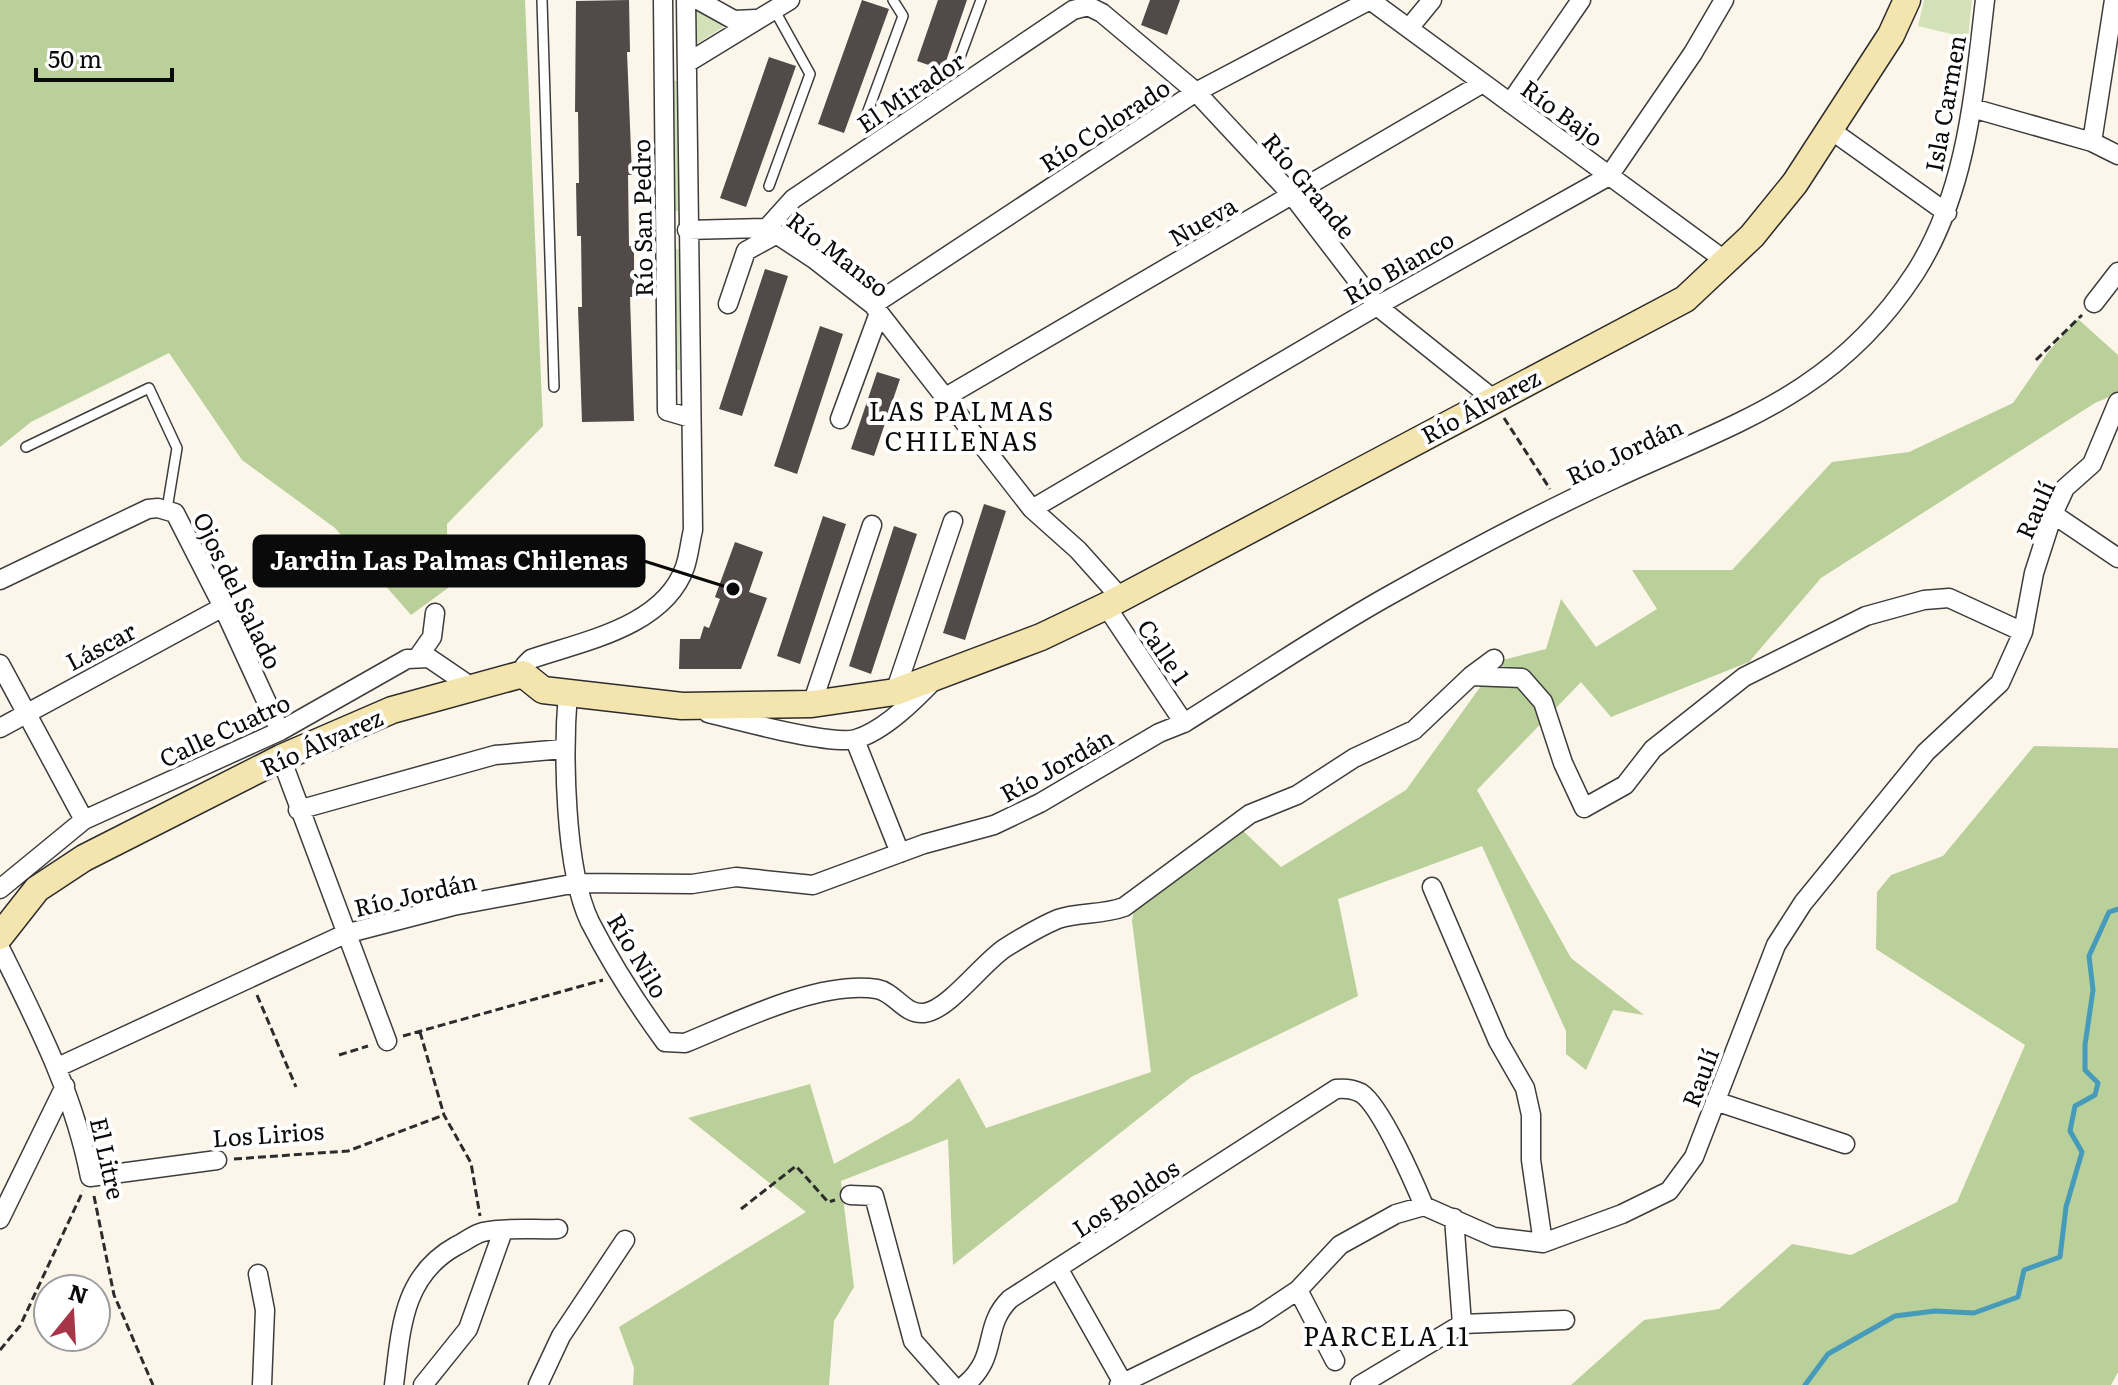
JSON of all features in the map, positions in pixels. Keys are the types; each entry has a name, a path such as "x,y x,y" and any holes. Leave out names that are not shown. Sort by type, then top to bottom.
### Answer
{"street":[{"name":"Río San Pedro","path":"663,0 667,411 691,418"},
{"name":"Río San Pedro","path":"523,674 525,665 531,659 620,629 655,608 684,569 693,530 686,0"},
{"path":"698,0 734,20 776,9"},
{"name":"Río Bajo","path":"1370,0 1727,262"},
{"name":"Río Colorado","path":"876,309 1196,92 1370,0"},
{"path":"1409,28 1432,0"},
{"path":"1510,103 1581,0"},
{"name":"Río Blanco","path":"1032,509 1377,306 1609,176 1693,53 1724,0"},
{"name":"Río Álvarez","path":"682,706 812,704 895,692 1041,637 1685,299 1727,262 1775,209 1891,35 1907,0"},
{"name":"Isla Carmen","path":"1947,213 1972,108 1985,0"},
{"path":"2092,142 2114,0"},
{"name":"Río Grande","path":"1094,5 1196,92 1292,195 1377,306 1492,398"},
{"name":"El Mirador","path":"728,304 746,251 772,231 793,199 1073,10 1094,5"},
{"path":"687,63 776,9"},
{"name":"Nueva","path":"944,398 1483,83"},
{"path":"1972,108 2092,142 2118,155"},
{"path":"1828,128 1947,213"},
{"name":"Río Jordán","path":"58,1067 345,934 453,906 577,883 692,884 736,877 813,885 900,853 994,825 1040,803 1159,733 1184,723 1389,595 1561,506 1765,411 1822,374 1848,352 1894,301 1947,213"},
{"name":"Río Manso","path":"687,230 772,231 876,309 1032,509 1078,550 1113,601"},
{"path":"2094,303 2118,272"},
{"path":"840,419 876,309"},
{"name":"Raulí","path":"1424,1206 1494,1237 1543,1243 1622,1214 1669,1191 1694,1157 1776,945 1803,903 1926,752 2000,683 2023,632 2034,573 2053,514 2065,488 2092,464 2118,402"},
{"name":"Ojos del Salado","path":"0,580 148,509 167,509 181,520 280,731"},
{"path":"2053,514 2118,558"},
{"path":"895,692 953,521"},
{"path":"812,704 872,525"},
{"path":"1471,676 1522,678 1543,702 1563,763 1584,808 1625,785 1653,749 1744,677 1866,616 1924,600 1949,598 2023,632"},
{"name":"Calle 1","path":"1113,601 1184,723"},
{"name":"Láscar","path":"0,728 23,712 223,607"},
{"path":"435,613 432,637 418,657 443,665 476,690"},
{"name":"Calle Cuatro","path":"0,889 84,820 280,731 407,659 418,657"},
{"path":"1471,676 1494,659"},
{"path":"0,664 23,712 84,820"},
{"name":"Río Álvarez","path":"0,936 37,889 84,858 281,758 392,710 476,690 523,674 531,684 543,690 682,706 780,731 855,740 907,709 938,675"},
{"name":"Río Nilo","path":"568,692 563,749 577,883 590,921 665,1042 685,1043 798,998 854,990 876,989 891,994 905,1008 923,1013 938,1008 1003,950 1060,919 1104,914 1124,907 1250,814 1297,795 1354,758 1414,730 1471,676"},
{"path":"855,740 900,853"},
{"path":"298,810 495,755 563,749"},
{"path":"281,758 387,1041"},
{"path":"1432,887 1498,1041 1525,1088 1531,1115 1531,1160 1543,1243"},
{"name":"El Litre","path":"0,948 58,1067 80,1126 90,1177"},
{"path":"0,1219 65,1086"},
{"name":"Los Boldos","path":"965,1385 976,1375 989,1354 992,1324 999,1310 1058,1268 1336,1089 1353,1090 1368,1099 1408,1168 1424,1206"},
{"path":"1715,1101 1845,1144"},
{"name":"Los Lirios","path":"90,1177 217,1160"},
{"path":"850,1195 874,1196 913,1341 952,1385"},
{"path":"1058,1268 1121,1384 1256,1318 1298,1290 1340,1245 1396,1214 1424,1206"},
{"path":"1454,1218 1462,1324"},
{"path":"394,1385 402,1322 411,1291 423,1272 451,1249 482,1232 558,1229"},
{"path":"423,1385 468,1329 503,1231"},
{"path":"538,1385 561,1336 625,1240"},
{"path":"258,1274 265,1310 262,1385"},
{"path":"1298,1290 1335,1361"},
{"path":"1360,1385 1462,1324 1565,1320"}],"lane":[{"path":"542,0 554,387"},
{"path":"865,119 903,16 893,0"},
{"path":"960,57 981,0"},
{"path":"769,186 810,74 776,9"},
{"path":"26,447 149,388 177,448 167,509"}],"path":[{"path":"2036,360 2094,303"},
{"path":"1492,398 1561,506"},
{"path":"339,1055 622,974"},
{"path":"250,979 296,1087"},
{"path":"420,1032 444,1115 471,1163 482,1232"},
{"name":"Los Lirios","path":"217,1160 348,1151 444,1115"},
{"path":"741,1209 796,1166 828,1202 850,1195"},
{"path":"0,1350 20,1326 90,1177"},
{"name":"El Litre","path":"90,1177 114,1295 153,1385"}],"green space":[{"path":"0,0 525,0 543,426 447,524 448,588 411,615 335,528 242,460 169,353 31,422 0,447"},
{"path":"1924,0 1972,0 1968,38 1918,26"},
{"path":"695,8 728,24 695,45"},
{"path":"673,81 678,81 679,211 674,211"},
{"path":"673,249 679,249 680,370 675,370"},
{"path":"2078,319 2118,355 2118,393 2095,403 1821,578 1749,662 1611,717 1581,682 1477,790 1571,958 1644,1015 1613,1010 1586,1070 1566,1054 1566,1031 1482,846 1338,899 1358,996 1191,1077 953,1265 948,1139 841,1181 854,1287 834,1321 829,1385 633,1385 634,1368 619,1327 806,1212 688,1118 810,1084 834,1164 911,1121 959,1078 986,1128 1151,1072 1132,921 1135,903 1240,828 1281,867 1406,790 1499,661 1546,649 1561,599 1596,647 1657,609 1632,570 1732,570 1832,462 1909,452 2013,403 2049,351"},
{"path":"2034,746 2118,748 2118,1372 2111,1385 1571,1385 1644,1320 1719,1309 1792,1244 1851,1255 1957,1202 2025,1045 1876,949 1877,892 1891,875 1943,856"}],"building":[{"path":"629,0 630,52 627,52 632,175 628,175 629,246 634,246 634,297 630,297 634,421 582,422 578,307 582,307 581,236 577,236 576,183 579,183 578,112 575,112 576,1"},
{"path":"862,0 889,9 844,133 818,124"},
{"path":"938,0 967,0 943,70 917,61"},
{"path":"1150,0 1180,0 1167,35 1141,25"},
{"path":"769,57 796,66 746,207 720,198"},
{"path":"765,269 788,276 742,416 719,409"},
{"path":"820,326 843,334 797,474 774,466"},
{"path":"877,372 900,379 874,456 851,449"},
{"path":"984,504 1006,511 965,640 943,633"},
{"path":"823,516 846,524 800,664 777,656"},
{"path":"894,526 917,534 871,674 849,666"},
{"path":"735,542 763,552 749,592 767,598 741,669 679,669 680,639 700,639 704,626 709,628 720,599 715,597"}],"waterway":[{"path":"1805,1385 1828,1354 1895,1316 1935,1311 1974,1313 2018,1297 2024,1270 2060,1257 2066,1207 2082,1152 2070,1131 2075,1106 2095,1095 2098,1083 2085,1070 2085,1045 2093,990 2089,956 2109,912 2118,909"}],"place":[{"name":"Jardin Las Palmas Chilenas","path":"733,589"}],"district":[{"name":"LAS PALMAS CHILENAS","path":"962,424"},
{"name":"PARCELA 11","path":"1387,1334"}]}
